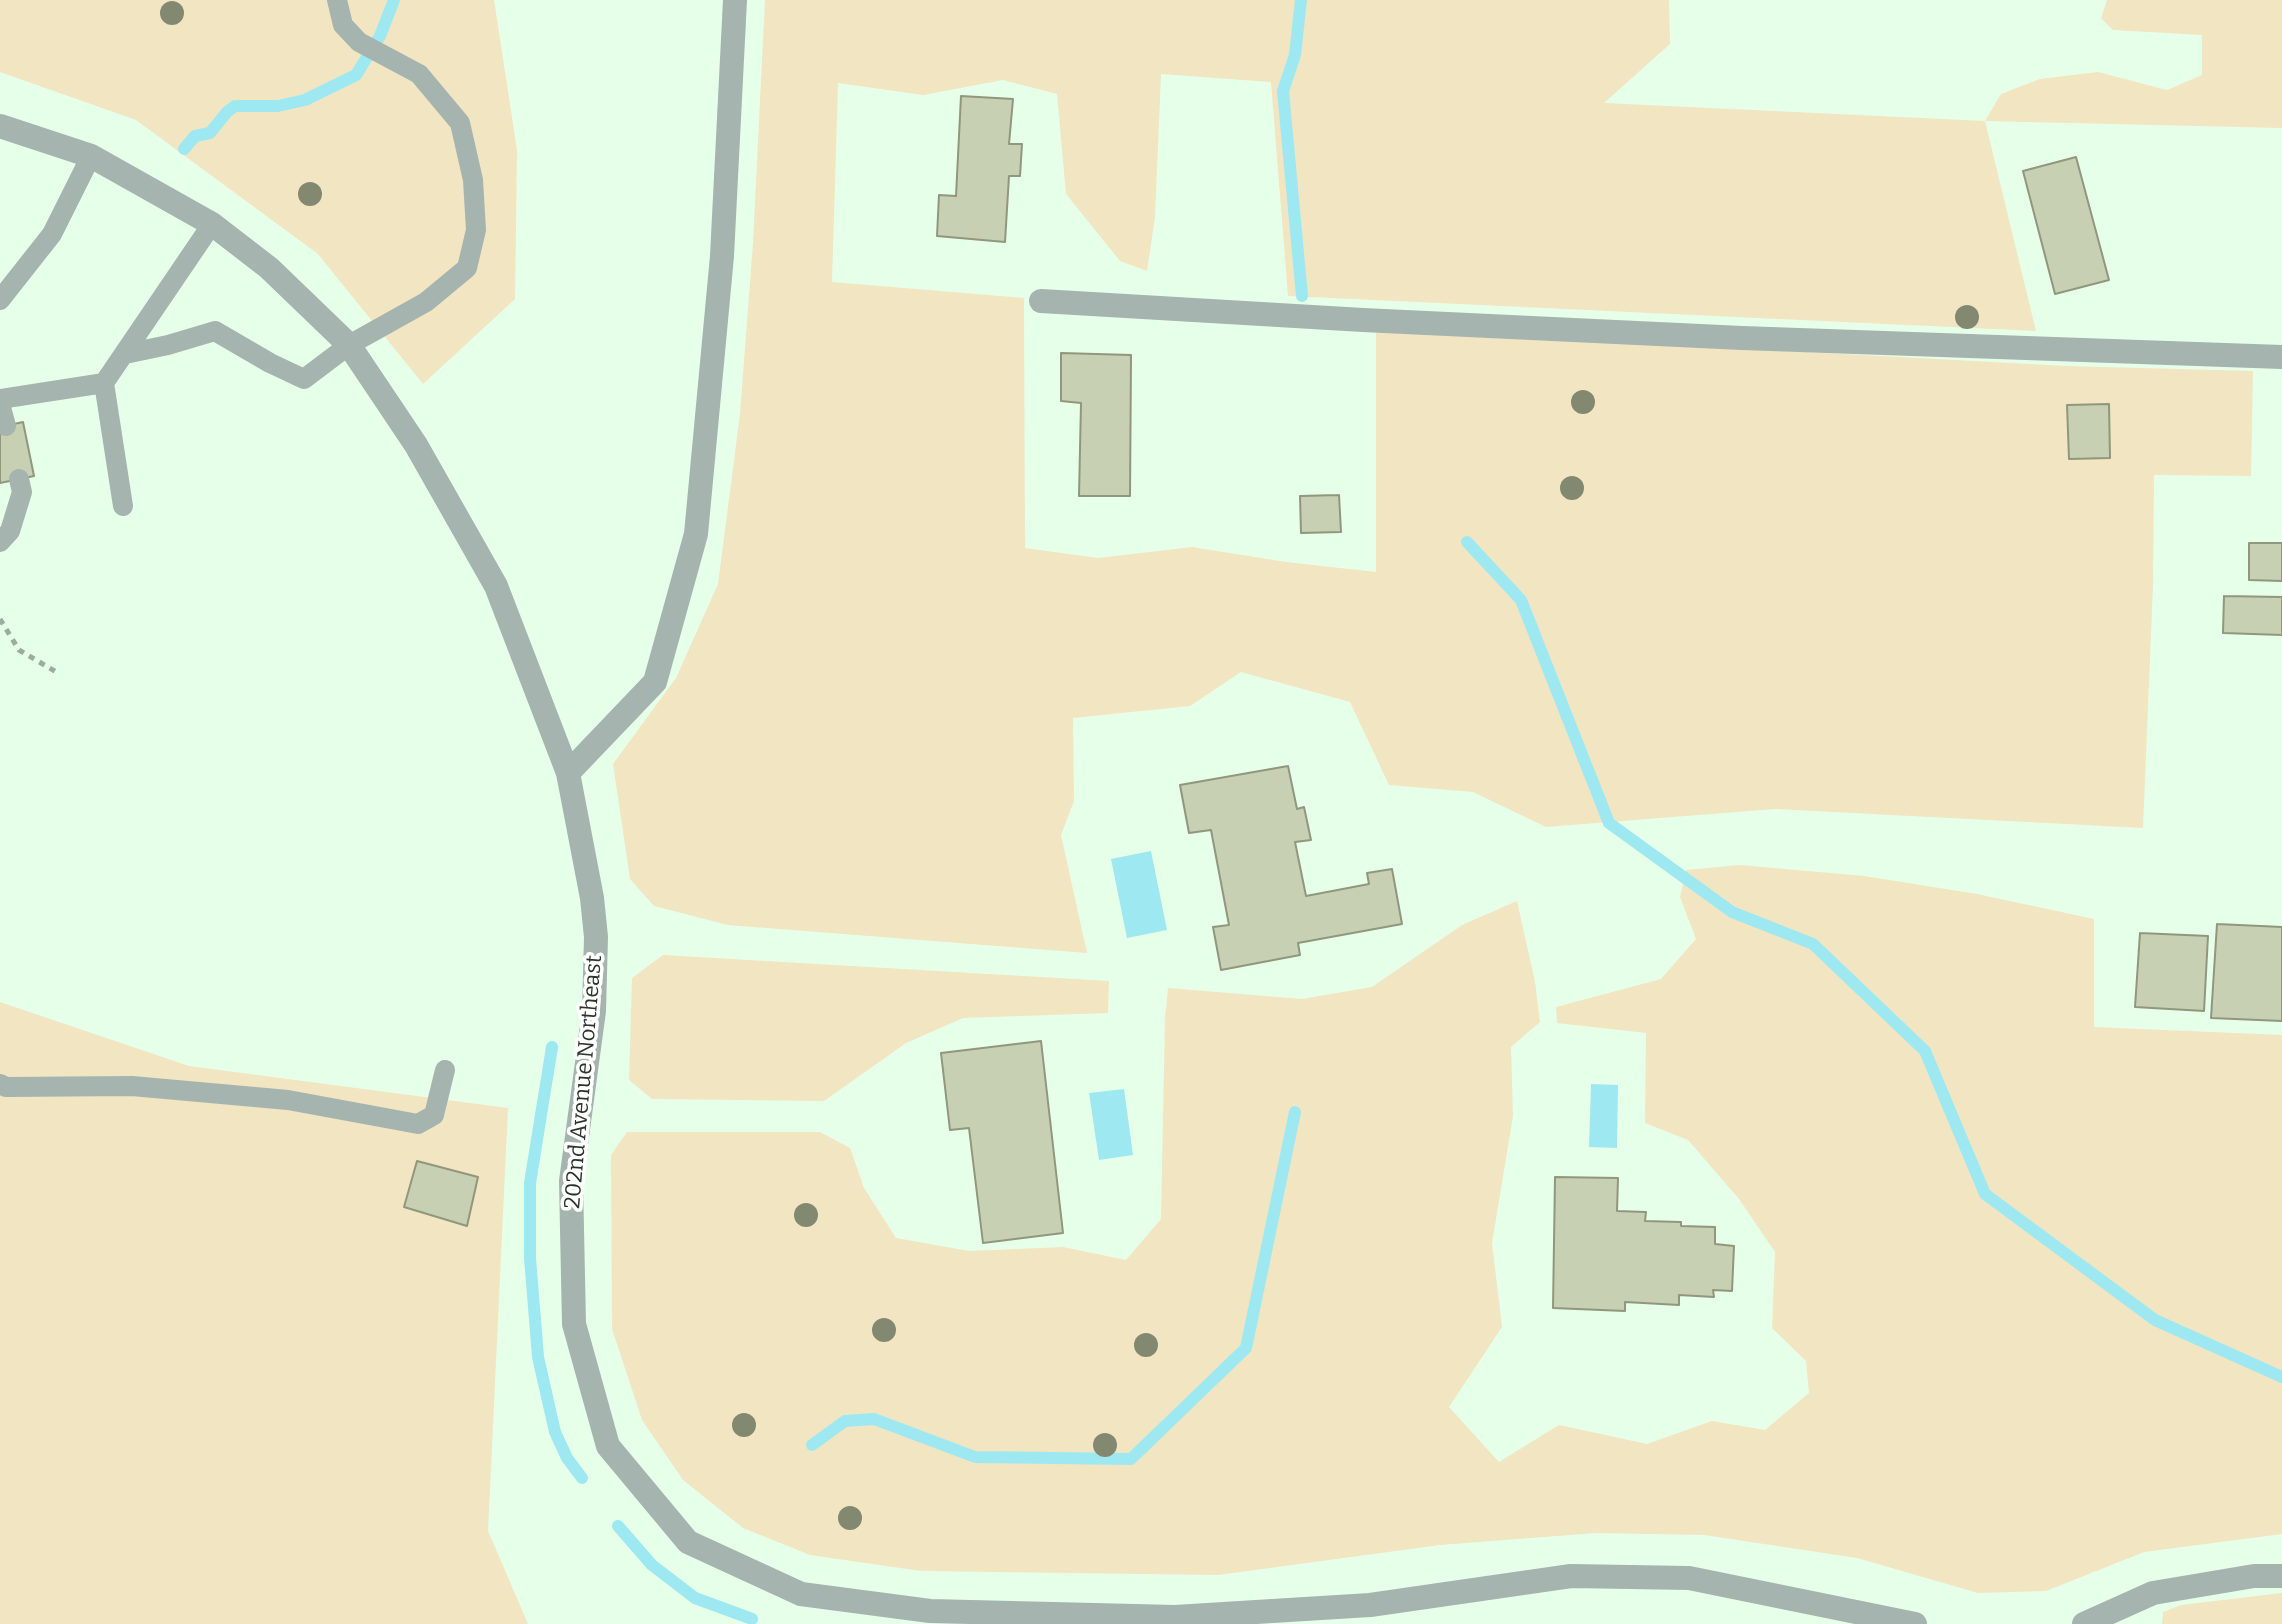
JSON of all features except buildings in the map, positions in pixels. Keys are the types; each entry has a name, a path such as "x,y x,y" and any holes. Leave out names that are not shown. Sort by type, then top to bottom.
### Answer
{"street":[{"path":"568,773 655,682 696,534 722,256 735,0"},
{"name":"202nd Avenue Northeast","path":"0,126 91,156 212,224 269,268 349,345 416,445 496,586 568,773 592,898 596,937 594,1011 571,1181 574,1324 608,1446 688,1542 801,1594 930,1611 1175,1617 1370,1605 1571,1576 1689,1578 1915,1624"},
{"path":"1041,301 1742,338 2282,357"},
{"path":"2084,1624 2153,1593 2254,1576 2282,1576"}],"lane":[{"path":"125,354 215,331 304,379 349,345 426,302 467,268 476,230 473,180 460,123 419,74 359,42 343,25 337,0"},
{"path":"0,300 52,234 91,156"},
{"path":"6,426 0,401 104,383 212,224"},
{"path":"104,383 123,506"},
{"path":"0,542 10,531 22,492 19,479"},
{"path":"0,1084 6,1087 132,1086 288,1100 418,1124 434,1115 445,1070"}],"path":[{"path":"0,619 19,650 58,673"}],"shaded area":[{"path":"0,0 494,0 517,150 515,299 423,384 318,254 136,120 0,72"},
{"path":"765,0 1669,0 1670,44 1604,103 1985,121 2036,331 1288,296 1271,82 1161,74 1155,217 1147,271 1120,261 1066,194 1057,94 1003,80 923,95 838,83 832,282 1024,298 1025,548 1098,558 1192,547 1376,572 1376,329 2067,366 2253,371 2251,476 2154,475 2153,585 2143,828 1775,809 1546,827 1473,792 1389,785 1350,702 1241,672 1190,706 1073,718 1074,801 1061,835 1087,953 728,925 654,906 630,879 613,764 676,678 718,584 740,414 753,243"},
{"path":"2107,0 2282,0 2282,128 1985,121 2001,94 2040,79 2098,72 2167,90 2202,75 2202,35 2113,30 2101,18"},
{"path":"1740,865 1864,876 1977,894 2094,919 2094,1027 2282,1035 2282,1534 2144,1552 2046,1591 1978,1593 1857,1558 1704,1535 1596,1533 1440,1545 1218,1575 921,1571 810,1555 743,1528 683,1480 642,1420 612,1329 611,1155 627,1132 820,1132 850,1148 864,1188 896,1238 969,1251 1063,1247 1126,1260 1161,1219 1168,988 1302,999 1372,987 1462,925 1517,901 1535,982 1540,1022 1511,1047 1513,1116 1492,1243 1502,1327 1449,1407 1499,1462 1559,1425 1647,1444 1712,1421 1765,1430 1809,1393 1806,1361 1772,1328 1775,1252 1739,1199 1688,1140 1645,1123 1646,1033 1557,1023 1556,1007 1661,979 1696,939 1680,897 1686,870"},
{"path":"663,955 1109,981 1108,1013 963,1018 906,1043 824,1101 652,1099 629,1080 632,978"},
{"path":"0,1002 189,1066 508,1108 488,1531 528,1624 0,1624"},
{"path":"2282,1593 2282,1624 2162,1624 2163,1612 2181,1605"}],"water":[{"path":"1151,851 1167,930 1127,938 1111,859"},
{"path":"1591,1084 1618,1085 1617,1148 1589,1147"},
{"path":"1124,1089 1133,1155 1099,1160 1089,1093"}],"waterway":[{"path":"184,149 195,136 210,133 235,106 278,106 305,100 356,75 380,36 394,0"},
{"path":"1301,0 1295,55 1283,91 1302,296"},
{"path":"1467,542 1521,600 1609,823 1732,912 1813,944 1925,1051 1985,1194 2155,1320 2282,1377"},
{"path":"552,1047 530,1183 530,1258 538,1357 555,1432 567,1458 582,1478"},
{"path":"812,1445 845,1421 874,1419 975,1457 1131,1459 1246,1348 1295,1112"},
{"path":"618,1526 652,1565 695,1598 752,1619"}]}
